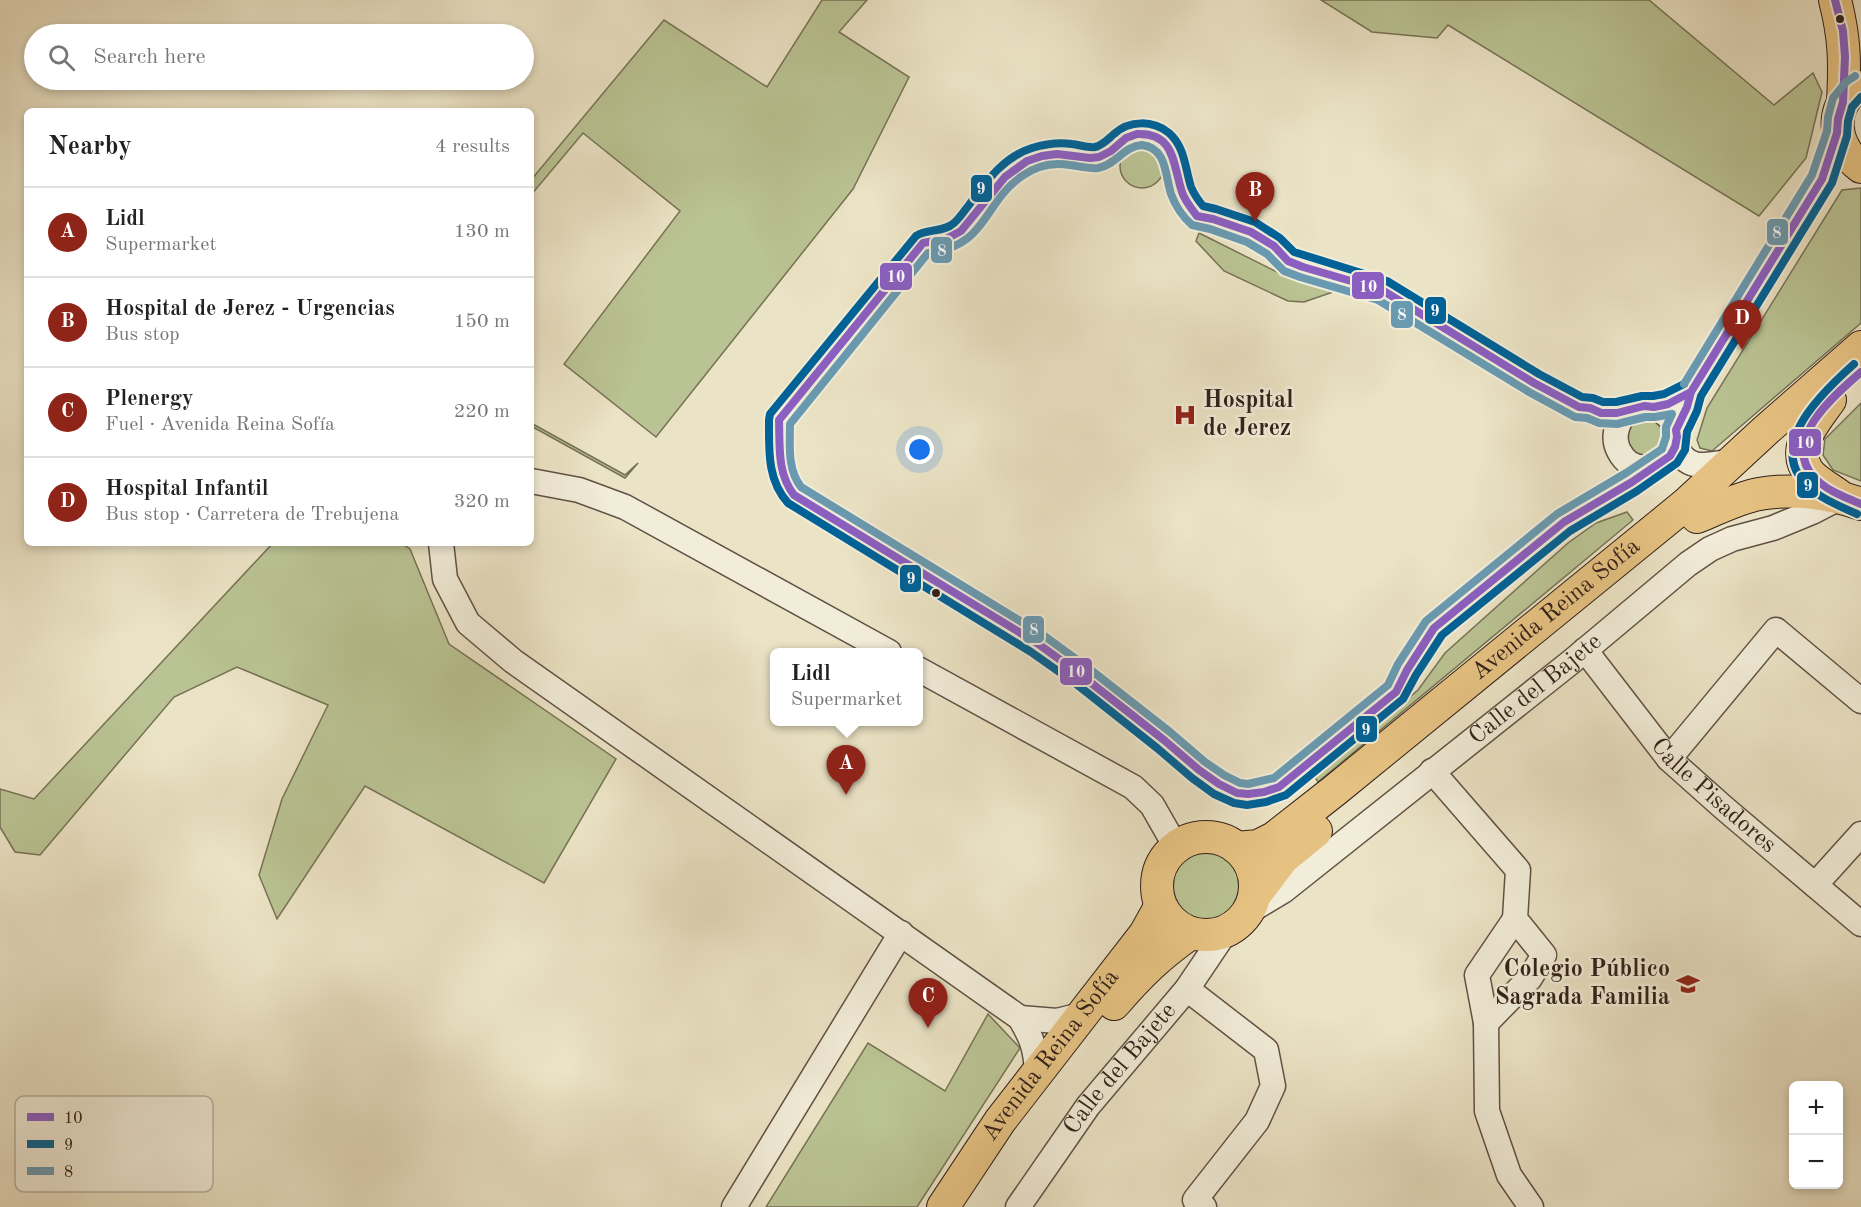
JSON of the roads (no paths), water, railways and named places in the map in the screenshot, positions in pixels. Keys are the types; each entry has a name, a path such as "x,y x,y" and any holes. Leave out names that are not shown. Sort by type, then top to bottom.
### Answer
{"main road":[{"path":"1835,0 1843,31 1852,94 1838,119 1837,133 1842,148 1861,168"},
{"path":"1847,0 1861,30"},
{"name":"Avenida Reina Sofía","path":"1237,848 1258,846 1274,838 1660,525 1861,347"},
{"name":"Avenida Reina Sofía","path":"1243,913 1283,858 1435,737 1697,517 1861,372"},
{"path":"1830,400 1806,434 1802,454 1803,462 1811,475 1851,500"},
{"path":"1697,517 1758,494 1786,491 1851,500"},
{"path":"1207,837 1223,840 1237,848 1246,857 1255,882 1243,913 1215,935 1191,933 1173,923 1160,907 1156,887 1160,868 1166,856 1190,839 1207,837"},
{"name":"Avenida Reina Sofía","path":"943,1207 999,1121 1145,934 1160,907"},
{"name":"Avenida Reina Sofía","path":"963,1207 1082,1041 1140,975 1165,951 1191,933"}],"street":[{"path":"1733,461 1705,466 1689,463 1682,457 1676,437 1671,418 1654,407 1634,408 1625,414 1616,431 1618,451 1633,465 1653,466 1662,463 1670,456 1676,437 1688,407 1691,392 1822,179 1837,133"},
{"path":"1822,179 1844,170 1861,168"},
{"path":"1654,407 1676,402 1691,392"},
{"path":"534,482 579,490 625,507 882,648"},
{"name":"Calle del Bajete","path":"1018,1207 1088,1106 1187,989 1243,913 1283,891 1585,650 1688,564 1710,549 1732,539 1773,528 1812,512 1851,500"},
{"path":"441,546 445,579 468,623 513,661 1020,1018 1032,1037 1037,1072"},
{"path":"1669,759 1776,630 1861,700"},
{"name":"Calle Pisadores","path":"1585,650 1669,759 1861,924"},
{"path":"923,672 1133,787 1152,806 1176,847"},
{"path":"1432,771 1518,870 1515,919 1477,975 1486,1023 1487,1111 1509,1175 1531,1207"},
{"path":"1815,885 1861,834"},
{"path":"1486,1023 1530,978 1544,955 1515,919"},
{"path":"734,1207 901,933"},
{"path":"1187,989 1266,1050 1273,1086 1257,1121 1195,1200 1204,1207"},
{"path":"1020,1018 1056,1021 1081,1015"}],"place":[{"name":"Hospital de Jerez - Urgencias","path":"1255,222"},
{"name":"Hospital Infantil","path":"1742,350"},
{"name":"Hospital de Jerez","path":"1185,415"},
{"name":"Lidl","path":"846,795"},
{"name":"Colegio Público Sagrada Familia","path":"1688,984"},
{"name":"Plenergy","path":"928,1028"}]}
